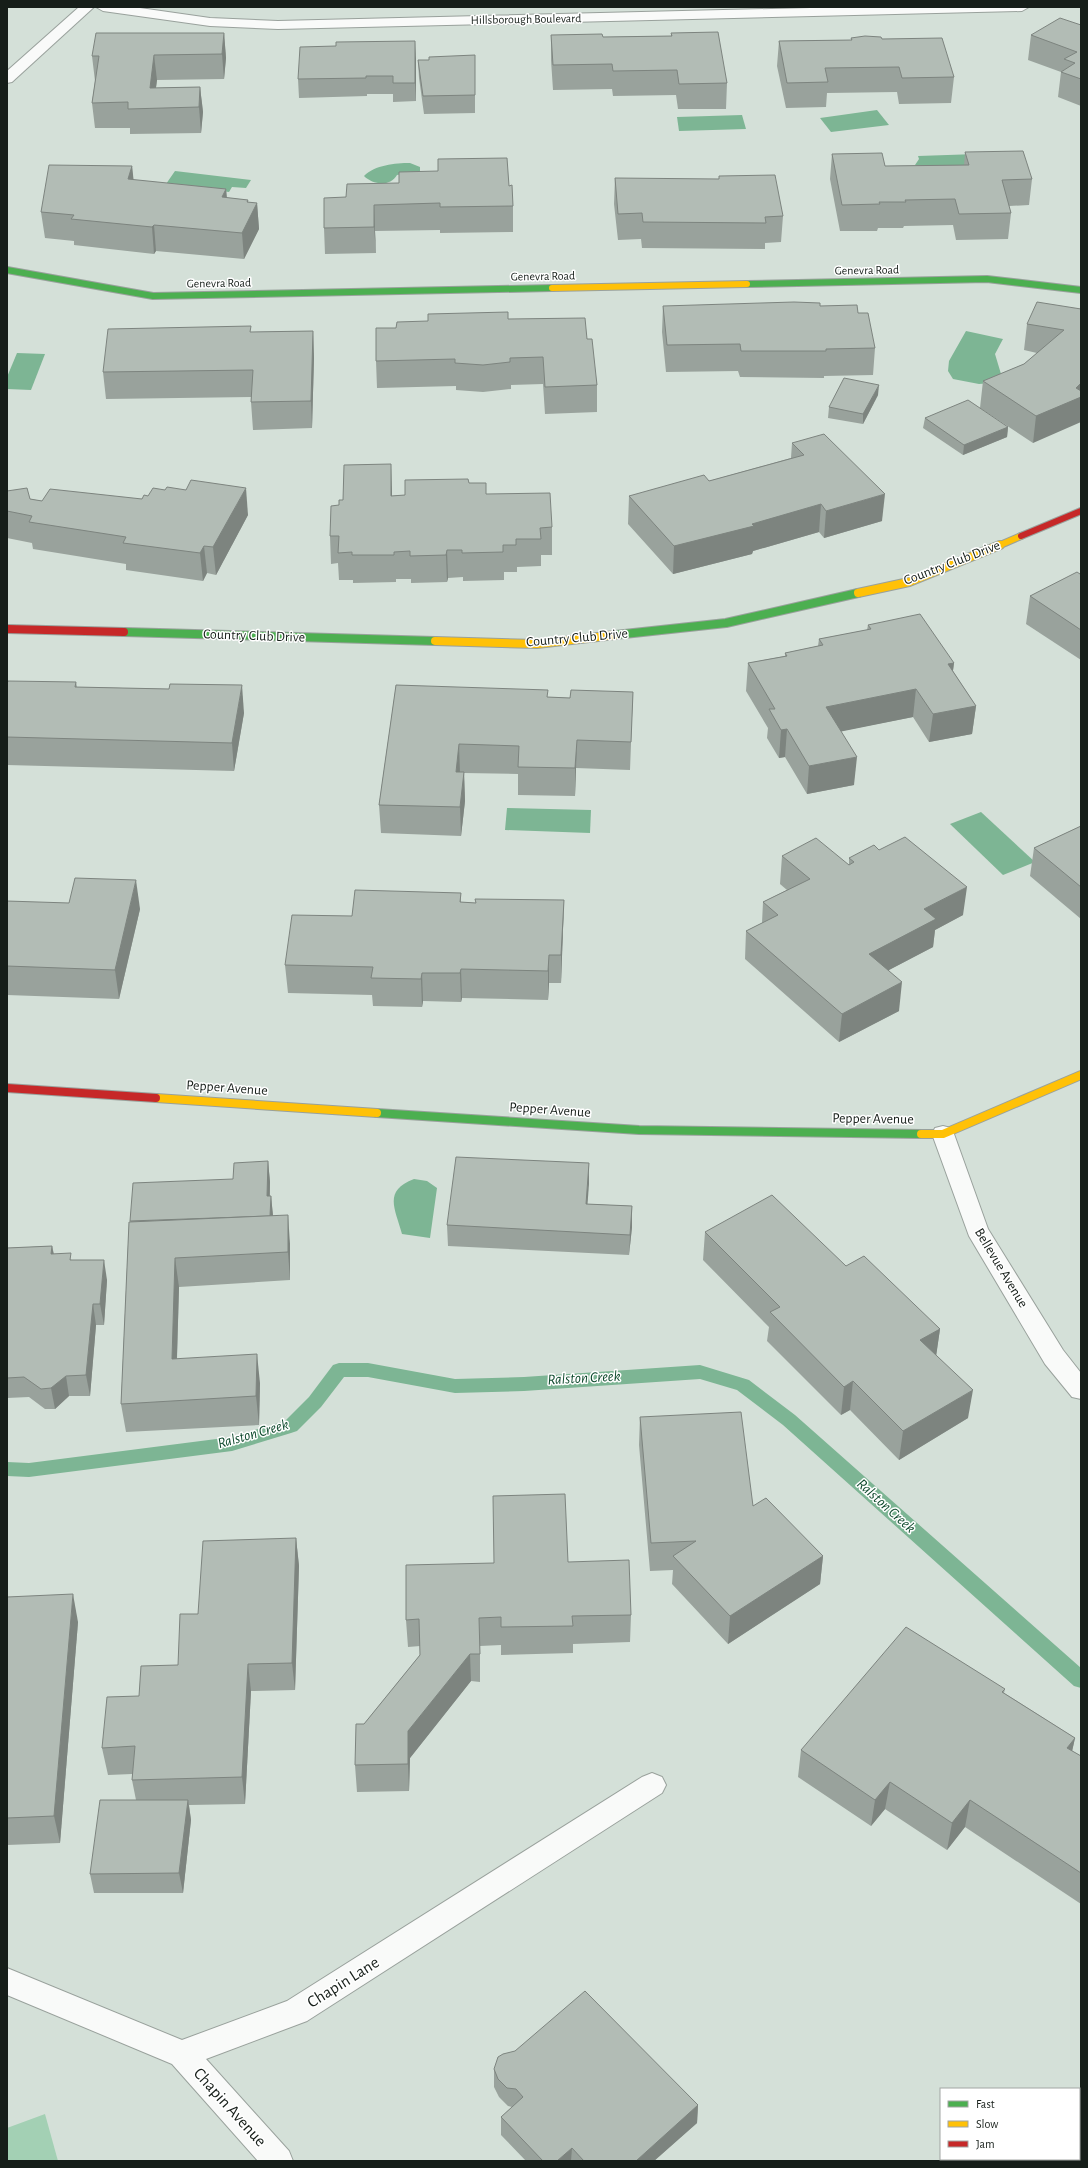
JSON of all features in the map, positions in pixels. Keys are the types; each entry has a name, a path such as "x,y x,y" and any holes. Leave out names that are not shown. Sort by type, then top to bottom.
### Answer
{"street":[{"path":"7,79 87,7"},
{"name":"Hillsborough Boulevard","path":"103,7 210,22 278,25 1022,7"},
{"name":"Genevra Road","path":"7,270 154,296 987,280 1081,290"},
{"name":"Country Club Drive","path":"7,629 537,644 726,623 909,582 1081,511"},
{"name":"Pepper Avenue","path":"7,1088 639,1130 943,1134 1081,1075"},
{"name":"Bellevue Avenue","path":"943,1134 977,1230 1054,1357 1081,1390"},
{"name":"Chapin Lane","path":"182,2054 297,2011 652,1785"},
{"path":"7,1981 182,2054"},
{"name":"Chapin Avenue","path":"182,2054 278,2161"}],"shaded area":[{"path":"877,110 889,125 831,132 820,118"},
{"path":"742,115 746,129 679,131 677,117"},
{"path":"977,154 982,167 921,167 915,165 919,159 918,156"},
{"path":"398,163 410,163 420,167 420,171 397,175 394,179 386,183 377,183 364,176 379,167"},
{"path":"175,171 251,180 246,188 232,187 229,192 166,184"},
{"path":"966,331 1003,339 995,354 1001,374 992,383 979,384 953,379 948,371 949,361"},
{"path":"17,353 45,354 31,390 7,389 7,377"},
{"path":"507,808 591,810 590,833 505,830"},
{"path":"981,812 1035,862 1003,875 950,824"},
{"path":"414,1179 427,1181 437,1188 430,1238 402,1234 397,1216 394,1201 395,1195 398,1189"},
{"path":"45,2114 58,2161 7,2161 7,2128"}],"building":[{"path":"1060,18 1081,25 1081,79 1061,72 1075,63 1064,59 1077,52 1031,35"},
{"path":"718,32 727,83 679,84 677,70 613,71 612,64 553,65 551,35 602,34 603,37 672,36 671,33"},
{"path":"96,33 224,33 222,54 154,55 150,88 200,87 199,107 128,109 128,102 92,103 99,56 92,56"},
{"path":"865,36 881,37 882,39 942,38 954,77 902,78 899,67 825,68 828,82 787,83 779,41 852,40 851,38"},
{"path":"415,41 415,83 393,83 393,76 298,79 300,47 336,46 336,42"},
{"path":"475,55 475,95 423,96 418,60 429,60 429,57"},
{"path":"1023,151 1032,179 1002,180 1011,213 959,214 955,199 905,200 906,202 879,202 880,204 842,205 832,154 882,153 885,166 969,165 965,152"},
{"path":"507,158 509,186 512,185 513,206 440,207 440,203 374,205 374,227 324,228 324,198 346,197 347,184 399,183 399,172 438,171 438,159"},
{"path":"49,165 132,166 128,179 226,189 222,197 248,200 247,202 257,203 242,233 154,225 152,227 71,219 74,215 41,212"},
{"path":"775,175 783,216 765,217 766,223 643,222 642,213 618,214 615,178 719,179 719,176"},
{"path":"794,302 820,303 820,306 857,305 858,313 868,313 875,348 826,349 826,351 741,351 740,344 667,345 663,306"},
{"path":"1037,302 1081,309 1081,383 1076,388 1081,391 1081,397 1036,416 983,381 1024,364 1064,330 1027,324"},
{"path":"508,312 508,319 585,318 587,339 592,339 597,385 545,387 543,357 510,358 510,362 483,365 455,363 455,359 376,361 376,328 396,328 397,322 428,321 428,314"},
{"path":"251,326 250,332 313,331 311,401 251,402 253,370 103,372 108,329"},
{"path":"844,378 879,385 863,414 829,407"},
{"path":"968,400 1008,427 964,445 925,418"},
{"path":"824,434 885,494 826,511 821,504 752,524 754,526 674,546 629,496 704,475 709,481 804,455 792,443"},
{"path":"391,464 391,496 405,495 405,480 468,479 469,483 486,483 486,494 550,493 552,527 540,528 541,539 516,539 516,545 503,545 503,552 462,553 462,550 447,550 446,555 410,556 410,551 394,552 394,555 352,555 352,552 338,553 339,536 330,536 331,506 339,505 339,500 343,500 344,465"},
{"path":"191,480 246,488 213,547 204,546 200,553 123,543 126,537 29,522 32,516 7,511 7,491 27,488 30,499 42,501 50,489 142,499 144,495 148,496 153,488 165,490 167,487 186,490"},
{"path":"1077,572 1080,574 1081,573 1081,630 1030,596"},
{"path":"920,614 954,663 948,664 976,706 933,714 916,689 826,707 857,757 809,766 787,729 781,730 769,709 775,709 748,663 787,656 785,653 823,645 819,639 871,629 868,625"},
{"path":"8,681 76,682 75,687 169,689 170,684 242,685 232,743 7,737"},
{"path":"396,685 548,690 547,697 570,698 571,690 633,692 631,742 577,740 575,768 518,767 519,746 459,744 456,772 464,772 460,807 379,805"},
{"path":"1081,826 1081,887 1034,848"},
{"path":"905,837 967,887 924,909 936,919 869,954 902,982 842,1014 746,931 778,915 763,902 810,879 782,856 816,838 849,865 854,862 849,858 874,845 879,850"},
{"path":"75,878 136,880 115,970 7,966 7,901 69,903"},
{"path":"355,890 461,893 460,902 476,903 475,899 564,900 561,955 549,955 548,971 461,969 460,973 422,973 421,979 371,978 373,967 285,965 292,915 352,916"},
{"path":"456,1157 589,1163 586,1204 632,1206 630,1235 447,1225"},
{"path":"268,1161 267,1196 271,1196 270,1216 130,1221 133,1183 233,1179 234,1163"},
{"path":"772,1195 846,1266 864,1256 940,1329 920,1340 973,1390 903,1431 853,1381 844,1387 770,1312 780,1307 705,1232"},
{"path":"288,1215 288,1252 175,1258 172,1359 257,1354 256,1396 121,1404 129,1222"},
{"path":"52,1246 51,1254 71,1253 70,1260 104,1260 100,1304 93,1304 86,1375 66,1376 51,1388 41,1389 24,1377 7,1378 7,1248"},
{"path":"741,1412 753,1506 766,1498 823,1556 730,1616 673,1556 696,1541 651,1543 640,1417"},
{"path":"565,1494 568,1562 629,1560 631,1615 572,1616 573,1626 501,1627 501,1617 479,1618 480,1654 470,1654 408,1731 408,1764 355,1765 356,1724 364,1724 420,1655 419,1619 406,1620 406,1565 494,1563 493,1496"},
{"path":"296,1538 292,1663 248,1664 242,1777 132,1780 135,1746 102,1748 107,1697 139,1696 141,1666 178,1665 180,1614 198,1614 203,1541"},
{"path":"73,1594 54,1816 7,1818 7,1597"},
{"path":"906,1627 1005,1689 1002,1692 1075,1738 1067,1748 1081,1756 1081,1873 970,1800 952,1823 890,1782 875,1800 801,1750"},
{"path":"100,1800 188,1800 179,1873 90,1874"},
{"path":"585,1991 698,2105 636,2161 584,2161 572,2148 557,2161 543,2161 501,2117 523,2097 516,2089 507,2088 498,2079 494,2069 498,2057 515,2051"},
{"path":"1080,2121 1081,2122 1081,2161 1006,2160 1080,2160"}],"waterway":[{"name":"Ralston Creek","path":"7,1469 29,1470 232,1444 291,1426 315,1402 339,1370 368,1370 455,1386 524,1384 700,1372 743,1385 789,1420 1081,1680"}],"traffic: fast":[{"path":"7,270 153,296 552,288"},
{"path":"747,284 987,279 1081,290"},
{"path":"615,635 726,623 858,593"},
{"path":"124,632 435,641"},
{"path":"377,1113 639,1130 921,1134"}],"traffic: slow":[{"path":"552,288 747,284"},
{"path":"858,593 909,582 1021,536"},
{"path":"435,641 537,644 615,635"},
{"path":"921,1134 943,1134 1081,1075"},
{"path":"156,1098 377,1113"}],"traffic: jam":[{"path":"1021,536 1081,511"},
{"path":"7,629 124,632"},
{"path":"7,1088 156,1098"}]}
